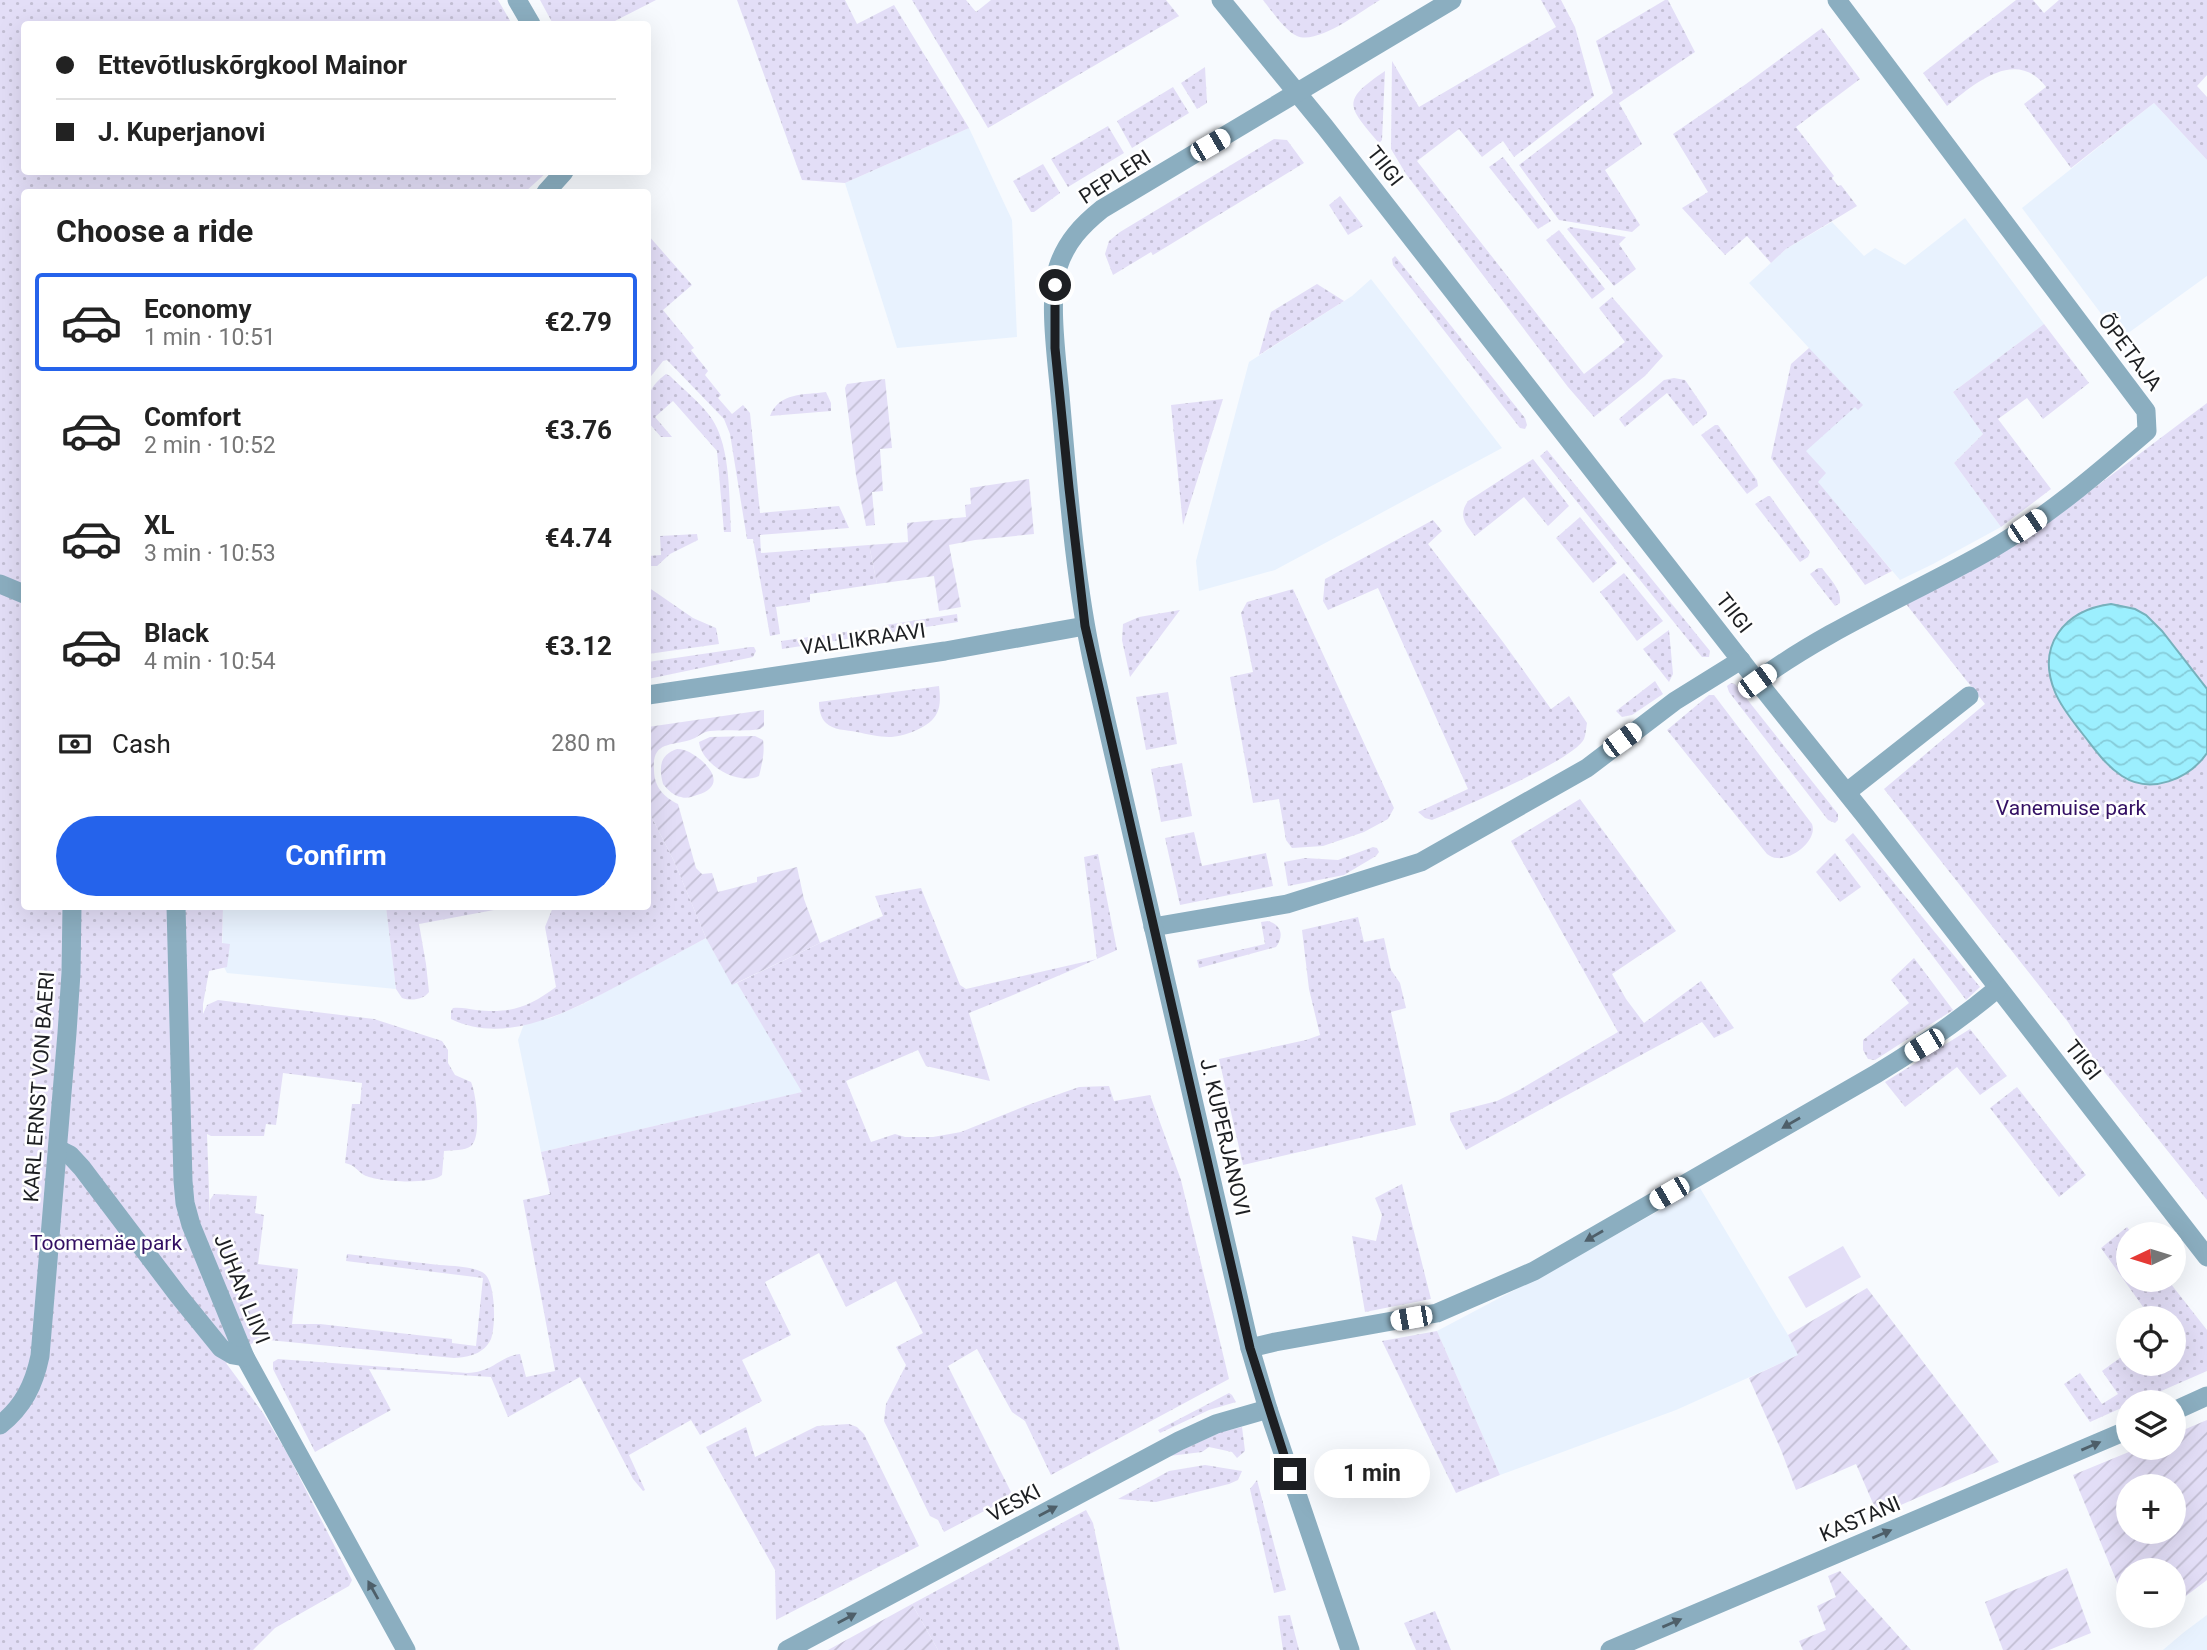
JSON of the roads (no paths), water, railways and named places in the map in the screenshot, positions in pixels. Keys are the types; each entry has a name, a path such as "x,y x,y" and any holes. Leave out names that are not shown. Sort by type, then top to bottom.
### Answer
{"street":[{"path":"517,0 529,21"},
{"name":"TIIGI","path":"1222,0 1847,792 2207,1257"},
{"name":"PEPLERI","path":"1085,626 1055,348 1054,300 1057,270 1067,245 1084,224 1102,209 1452,0"},
{"name":"ÕPETAJA","path":"1757,681 1797,654 1990,550 2065,501 2147,431 2146,411 1837,0"},
{"path":"549,189 561,175"},
{"path":"0,584 21,593"},
{"name":"VALLIKRAAVI","path":"651,695 945,651 1085,626"},
{"name":"J. KUPERJANOVI","path":"1085,626 1250,1348 1350,1650"},
{"path":"1153,928 1287,904 1420,862 1587,768 1675,701 1741,660"},
{"path":"1847,792 1969,696"},
{"name":"KARL ERNST VON BAERI","path":"0,1425 23,1403 31,1388 40,1356 71,973 72,910"},
{"name":"JUHAN LIIVI","path":"176,910 185,1203 191,1225 245,1357 406,1650"},
{"path":"1250,1348 1437,1313 1534,1270 1924,1045 1998,988"},
{"path":"58,1149 70,1155 82,1168 178,1295 222,1348 245,1357"},
{"path":"2186,1406 2207,1396"},
{"name":"VESKI","path":"787,1650 1179,1441 1216,1424 1268,1409"},
{"name":"KASTANI","path":"1610,1650 2116,1435"}],"water":[{"path":"2111,604 2135,609 2146,615 2162,631 2207,689 2207,753 2190,770 2169,781 2157,784 2133,782 2116,772 2074,723 2055,692 2049,660 2058,633 2080,614"}],"park label":[{"name":"Vanemuise park","path":"2071,808"},
{"name":"Toomemäe park","path":"106,1243"}]}
